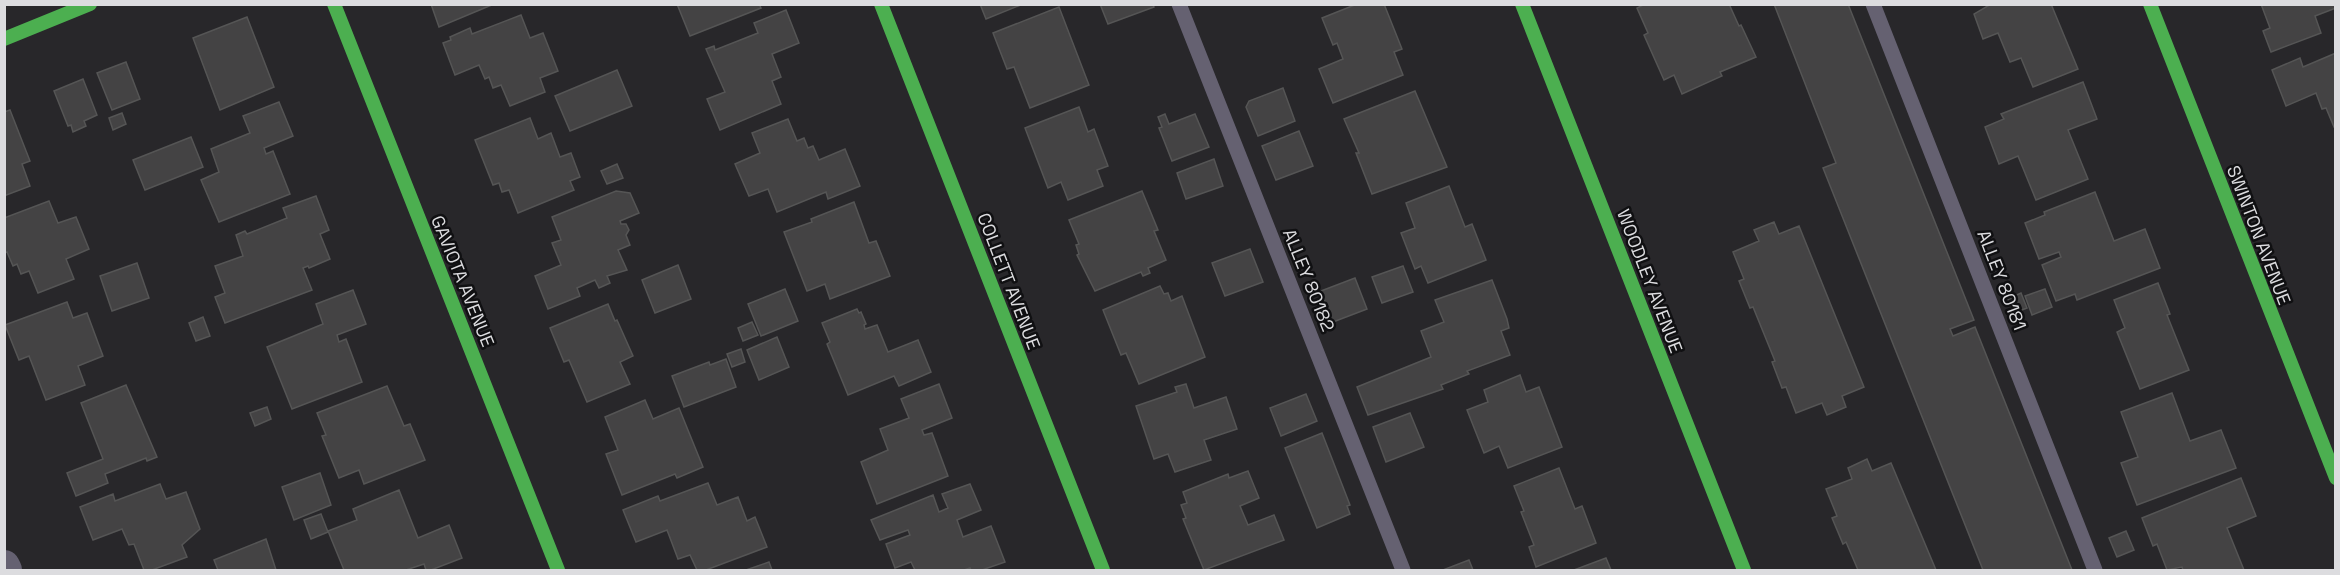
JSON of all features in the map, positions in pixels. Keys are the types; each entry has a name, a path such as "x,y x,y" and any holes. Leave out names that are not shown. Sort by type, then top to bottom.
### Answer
{"street":[{"path":"4,39 90,4"},
{"name":"GAVIOTA AVENUE","path":"334,4 558,570"},
{"name":"COLLETT AVENUE","path":"881,4 1103,570"},
{"name":"WOODLEY AVENUE","path":"1522,4 1744,570"},
{"name":"SWINTON AVENUE","path":"2150,4 2336,478"},
{"path":"4,566 6,570"}],"lane":[{"name":"ALLEY 80182","path":"1179,4 1403,570"},
{"name":"ALLEY 80181","path":"1873,4 2095,570"}],"building":[{"path":"431,4 494,4 439,27"},
{"path":"677,4 759,4 761,8 690,36"},
{"path":"980,4 1023,4 986,19"},
{"path":"1100,4 1153,4 1154,7 1108,24"},
{"path":"1357,4 1384,4 1402,49 1394,52 1403,75 1333,103 1319,69 1343,59 1337,43 1333,45 1322,18"},
{"path":"1645,4 1729,4 1756,57 1720,72 1722,76 1682,94 1674,75 1664,80 1644,35 1648,33 1637,8"},
{"path":"1774,4 1848,4 1974,320 1950,329 1953,336 1975,327 2072,570 1983,570 1823,168 1836,163"},
{"path":"1991,4 2051,4 2078,69 2033,87 2021,58 2010,62 1998,33 1983,39 1974,14"},
{"path":"2261,4 2336,4 2336,8 2315,16 2321,33 2271,52 2263,31 2270,28"},
{"path":"1059,7 1089,85 1030,108 1014,67 1007,69 993,33"},
{"path":"786,10 799,43 772,54 781,77 772,81 781,104 720,130 707,99 725,92 706,49 714,46 715,50 758,33 754,23"},
{"path":"521,15 530,38 543,33 558,71 540,78 545,92 510,106 501,85 493,88 489,77 485,79 479,65 455,75 443,43 451,40 450,37 470,28 472,34"},
{"path":"247,17 274,87 220,110 193,38"},
{"path":"2336,53 2336,126 2334,127 2326,108 2322,109 2316,93 2286,106 2272,70 2300,58 2303,67"},
{"path":"126,62 140,99 112,110 97,73"},
{"path":"617,70 632,106 570,131 555,96"},
{"path":"83,79 97,115 84,121 86,126 73,132 71,125 68,126 54,91"},
{"path":"2083,82 2097,119 2068,130 2088,179 2036,200 2018,156 1999,164 1985,127 2004,119 2001,114"},
{"path":"1283,88 1295,121 1258,136 1246,107 1249,101"},
{"path":"1415,91 1447,167 1372,194 1356,153 1359,153 1344,119"},
{"path":"279,102 293,136 264,148 266,154 273,151 290,194 219,222 201,180 219,172 211,149 250,133 243,116"},
{"path":"1079,107 1088,132 1094,129 1108,166 1097,170 1103,186 1068,200 1061,182 1048,188 1025,128"},
{"path":"10,110 30,161 22,164 30,186 4,196 4,112"},
{"path":"122,113 126,124 113,130 109,118"},
{"path":"1165,114 1169,124 1195,114 1209,147 1172,161 1159,128 1162,127 1158,117"},
{"path":"530,118 538,139 551,133 560,157 571,153 580,177 570,181 574,190 518,213 509,190 502,192 499,183 493,185 475,140"},
{"path":"788,119 797,141 804,138 808,148 813,146 819,160 845,149 860,186 828,199 826,192 777,212 768,189 749,196 735,164 760,153 752,133"},
{"path":"1299,131 1313,166 1276,180 1262,146"},
{"path":"191,137 203,167 145,190 133,160"},
{"path":"1214,159 1223,186 1186,199 1177,173"},
{"path":"617,164 623,178 607,184 601,171"},
{"path":"1449,186 1465,227 1472,224 1486,260 1428,283 1421,266 1415,269 1401,233 1415,228 1406,203"},
{"path":"616,191 630,193 639,213 620,221 621,224 626,224 629,230 626,235 630,245 618,250 627,270 607,276 610,283 599,288 595,280 577,288 580,296 548,309 535,276 561,265 552,243 561,240 552,217"},
{"path":"1142,191 1158,230 1154,231 1166,260 1148,268 1150,273 1143,276 1141,272 1095,291 1077,255 1079,254 1076,245 1079,244 1069,220"},
{"path":"2095,192 2114,241 2145,229 2160,268 2077,300 2075,294 2056,301 2042,265 2061,257 2059,252 2039,259 2025,223 2045,215 2044,212"},
{"path":"316,196 329,230 320,234 330,259 309,268 308,266 303,268 312,290 225,323 215,297 225,293 215,266 243,256 236,235 245,231 247,234 287,218 283,208"},
{"path":"49,201 58,223 76,217 89,249 66,259 74,279 38,293 29,271 21,274 17,264 13,266 7,252 4,253 4,218"},
{"path":"854,202 869,243 876,241 890,276 830,299 825,284 807,291 784,232 812,222 811,219"},
{"path":"1774,222 1779,234 1799,226 1864,387 1842,396 1846,407 1827,415 1822,403 1796,413 1786,387 1782,388 1772,362 1775,361 1753,307 1750,308 1739,281 1744,279 1733,252 1759,241 1754,230"},
{"path":"1250,249 1263,282 1225,296 1212,263"},
{"path":"137,263 149,298 112,311 100,276"},
{"path":"678,265 691,299 655,313 642,280"},
{"path":"1403,266 1413,292 1382,303 1372,277"},
{"path":"1355,278 1367,309 1333,322 1321,291"},
{"path":"1492,280 1507,319 1509,328 1501,331 1510,355 1467,371 1469,374 1441,385 1443,389 1368,415 1357,387 1431,357 1421,331 1444,322 1435,300"},
{"path":"2158,283 2170,314 2167,315 2189,370 2140,389 2117,332 2125,328 2114,300"},
{"path":"1160,286 1164,294 1168,293 1171,301 1182,296 1205,357 1139,384 1126,353 1121,355 1103,310"},
{"path":"785,289 798,321 761,336 748,304"},
{"path":"2045,289 2052,307 2032,315 2025,296"},
{"path":"353,290 366,324 337,335 339,342 346,339 362,382 292,409 267,347 323,324 316,304"},
{"path":"2021,293 2027,308 2014,313 2008,299"},
{"path":"67,302 73,318 87,313 103,356 78,366 85,385 46,400 29,356 19,360 5,325"},
{"path":"608,304 633,356 620,362 630,384 587,402 569,360 564,362 550,328"},
{"path":"857,309 859,313 861,312 866,324 865,329 877,325 888,352 918,340 931,372 899,386 894,376 848,395 827,344 830,342 822,323"},
{"path":"203,317 210,336 196,341 189,323"},
{"path":"752,322 758,335 743,341 738,328"},
{"path":"777,337 789,367 759,380 747,350"},
{"path":"741,349 745,362 732,367 727,354"},
{"path":"726,359 736,387 684,407 672,376 709,362 710,365"},
{"path":"1520,375 1526,392 1539,387 1562,447 1508,468 1499,446 1484,453 1467,410 1488,402 1484,390"},
{"path":"939,384 952,418 922,430 924,435 932,433 948,476 877,504 861,462 888,450 880,429 909,418 901,399"},
{"path":"1186,384 1194,408 1226,397 1237,429 1204,440 1211,460 1175,472 1168,454 1154,459 1136,406 1177,392 1175,387"},
{"path":"126,385 157,457 147,461 146,458 105,474 108,483 76,496 67,473 103,459 81,403"},
{"path":"387,386 404,426 410,424 425,460 364,484 359,470 339,478 322,436 326,435 317,413"},
{"path":"2172,393 2190,441 2221,430 2236,468 2137,505 2121,463 2138,457 2121,412"},
{"path":"1306,394 1317,421 1281,436 1270,408"},
{"path":"645,400 653,419 679,408 703,467 677,478 675,474 622,495 606,454 618,450 605,417"},
{"path":"267,407 271,419 255,426 250,413"},
{"path":"1410,413 1424,447 1386,462 1373,427"},
{"path":"1322,433 1350,505 1347,506 1350,514 1317,528 1285,448"},
{"path":"1867,459 1872,471 1891,463 1936,570 1858,570 1832,518 1837,516 1826,489 1852,479 1848,468"},
{"path":"1559,468 1575,509 1582,506 1596,543 1536,567 1529,547 1534,545 1514,486"},
{"path":"1248,471 1259,498 1240,506 1248,525 1274,515 1284,540 1204,570 1183,519 1186,518 1181,505 1187,503 1183,492 1228,474 1229,478"},
{"path":"320,473 331,505 294,520 282,487"},
{"path":"2241,478 2256,516 2227,528 2244,570 2183,570 2182,567 2167,570 2157,544 2153,546 2142,518"},
{"path":"708,483 717,505 738,497 747,521 755,517 767,547 706,570 697,570 690,555 678,559 667,530 636,542 623,510 658,496 660,501"},
{"path":"160,484 166,499 186,492 200,529 182,545 187,557 152,570 144,570 134,544 129,545 122,529 93,540 80,507 113,494 115,501"},
{"path":"970,484 981,510 957,520 963,537 991,526 1005,562 982,570 971,570 970,568 915,570 911,562 895,568 886,544 910,535 908,530 880,540 871,520 933,495 939,512 948,508 942,494"},
{"path":"399,490 418,538 449,525 462,558 431,570 426,570 424,564 406,570 344,570 328,531 357,520 353,509"},
{"path":"321,514 328,532 311,539 304,520"},
{"path":"2126,531 2134,550 2117,557 2109,538"},
{"path":"266,539 276,570 218,570 214,560"},
{"path":"1606,558 1611,570 1574,570"},
{"path":"1469,560 1473,570 1443,570"},
{"path":"769,562 772,570 746,570"}],"traffic: fast":[{"path":"4,39 90,4"},
{"path":"334,4 558,570"},
{"path":"881,4 1103,570"},
{"path":"1522,4 1744,570"},
{"path":"2150,4 2336,478"}]}
